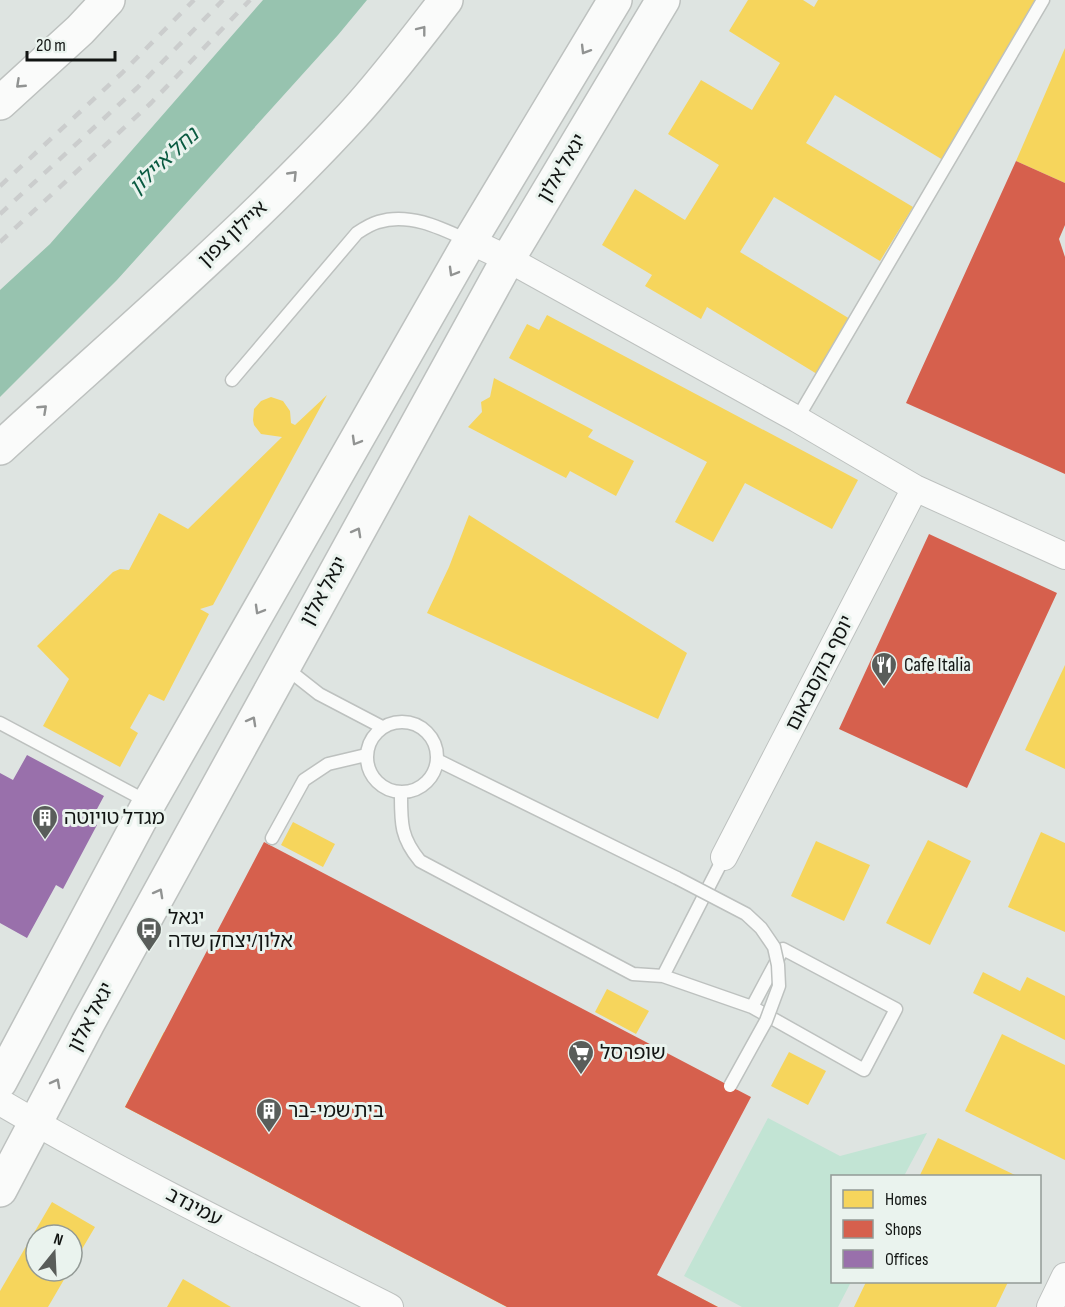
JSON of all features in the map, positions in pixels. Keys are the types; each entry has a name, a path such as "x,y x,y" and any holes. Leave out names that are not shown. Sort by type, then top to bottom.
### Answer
{"main road":[{"path":"0,103 80,30 108,0"},
{"name":"איילון צפון","path":"0,448 258,212 351,117 394,67 446,0"},
{"name":"יגאל אלון","path":"0,1082 149,803 470,241 615,0"},
{"name":"יגאל אלון","path":"0,1190 88,1023 508,259 663,0"}],"street":[{"path":"470,241 508,259 797,419 915,488 1065,556"},
{"name":"יוסף בוקסבאום","path":"724,857 915,488"},
{"name":"עמינדב","path":"0,1102 35,1123 251,1237 390,1307"},
{"path":"1050,1307 1065,1276"}],"lane":[{"path":"797,419 1043,0"},
{"path":"232,380 357,233 376,222 396,218 438,226 470,241"},
{"path":"283,666 319,694 382,727"},
{"path":"404,721 425,729 432,738 436,749 435,770 421,787 401,792 390,790 380,785 372,776 366,755 374,735 382,727 404,721"},
{"path":"0,723 149,803"},
{"path":"272,838 304,780 328,764 366,755"},
{"path":"437,760 746,914 761,928 774,947 779,986 766,1020 730,1086"},
{"path":"401,792 402,828 408,846 420,861 633,974 663,976 752,1007 864,1070 896,1009 783,949 752,1007"},
{"path":"663,976 724,857"}],"shaded area":[{"path":"768,1118 840,1156 927,1133 905,1175 831,1175 831,1283 850,1283 838,1307 742,1307 684,1276"}],"water":[{"name":"נחל איילון","path":"263,0 367,0 117,280 0,397 0,290 50,244"}],"building: Homes":[{"path":"748,0 803,0 814,7 818,0 1041,0 943,160 835,95 806,143 913,207 880,261 774,197 740,252 850,319 817,374 707,307 701,319 645,286 652,275 602,245 635,189 685,220 719,165 668,134 701,80 752,110 780,63 729,31"},
{"path":"1065,48 1065,183 1016,161"},
{"path":"547,315 858,480 832,529 745,483 713,542 675,522 707,462 509,358 527,324 539,330"},
{"path":"494,378 593,430 588,437 634,461 616,496 570,471 566,478 468,427 482,412 481,402 490,397"},
{"path":"327,395 213,605 200,609 209,614 164,701 149,694 130,728 138,733 120,767 43,726 69,679 37,646 113,572 120,569 129,570 159,513 188,529 282,437 261,434 254,425 254,409 261,401 271,397 283,401 290,411 291,423 295,425"},
{"path":"469,515 687,653 658,719 427,613 449,567"},
{"path":"1065,665 1065,769 1025,750"},
{"path":"293,822 335,844 323,867 281,845"},
{"path":"1041,832 1065,843 1065,932 1008,907"},
{"path":"928,840 971,861 930,945 886,923"},
{"path":"816,841 870,865 844,921 791,896"},
{"path":"983,972 1020,991 1027,977 1065,996 1065,1040 973,993"},
{"path":"607,989 649,1011 636,1034 595,1012"},
{"path":"164,1032 456,1184 461,1175 718,1307 507,1307 125,1107"},
{"path":"1002,1034 1065,1065 1065,1160 965,1111"},
{"path":"789,1052 826,1071 808,1105 771,1086"},
{"path":"938,1138 1015,1175 920,1175"},
{"path":"52,1202 95,1227 84,1246 84,1223 40,1223"},
{"path":"24,1250 24,1283 62,1283 48,1307 0,1307 0,1291"},
{"path":"183,1279 231,1307 167,1307"},
{"path":"866,1283 1008,1283 996,1307 854,1307"}],"building: Shops":[{"path":"1016,161 1065,183 1065,225 1059,239 1065,257 1065,474 906,403"},
{"path":"929,534 1057,593 967,788 839,729"},
{"path":"264,842 751,1097 657,1275 718,1307 507,1307 125,1107"}],"building: Offices":[{"path":"27,755 104,796 90,822 97,825 63,889 56,885 27,938 0,923 0,773 13,780"}],"railway":[{"path":"0,186 122,73 194,0"},
{"path":"0,214 137,88 223,0"},
{"path":"0,242 151,103 250,0"}],"place":[{"name":"Cafe Italia","path":"884,688"},
{"name":"מגדל טויוטה","path":"45,841"},
{"name":"יגאל אלון/יצחק שדה","path":"149,953"},
{"name":"שופרסל","path":"581,1076"},
{"name":"בית שמי-בר","path":"269,1134"}]}
